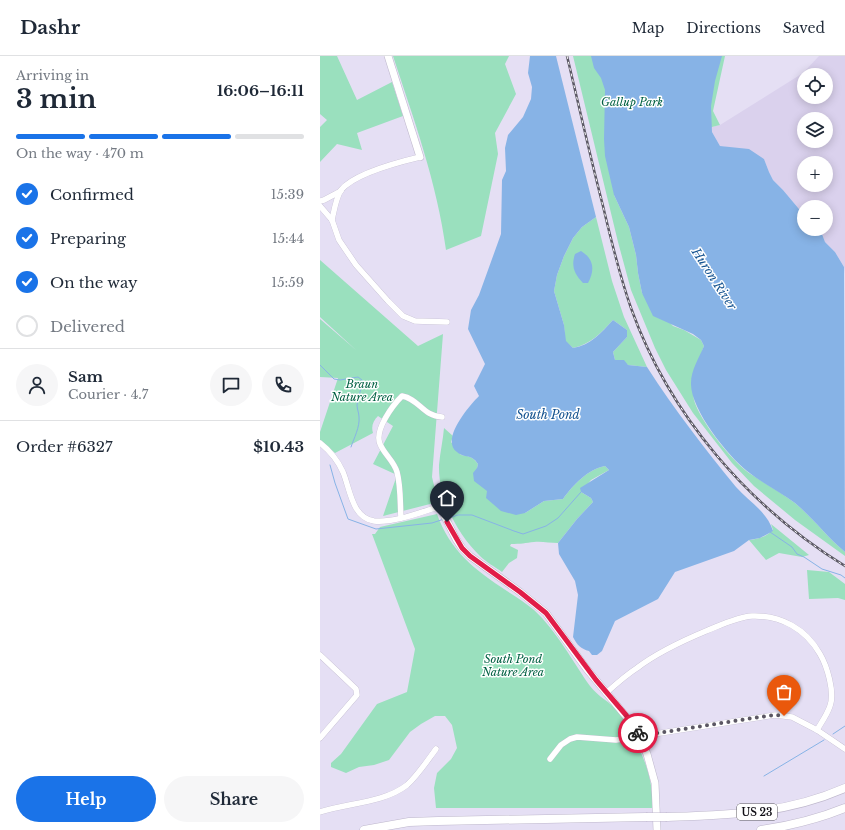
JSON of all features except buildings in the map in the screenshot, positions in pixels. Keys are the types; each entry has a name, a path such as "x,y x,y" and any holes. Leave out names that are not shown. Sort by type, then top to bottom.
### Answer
{"highway":[{"name":"US 23","path":"364,830 409,822 728,815 770,810 801,804 845,788"},
{"name":"US 23","path":"761,830 809,820 845,808"}],"main road":[{"path":"388,56 420,156"},
{"path":"442,510 462,548 470,556 546,613 586,668 626,715 639,736 647,754 655,783 657,830"}],"street":[{"path":"320,201 341,191 359,177 420,156"},
{"path":"332,220 341,191"},
{"path":"320,206 332,220 339,240 356,265 388,301 404,316 415,321 447,322"},
{"path":"401,518 397,472 379,443 378,434 393,405 402,396 411,399 427,413 442,417"},
{"path":"320,443 333,456 342,471 358,511 365,518 374,521 401,518 442,510"},
{"path":"606,693 637,668 664,650 678,643 722,624 741,618 752,616 767,617 787,622 799,629 813,642 824,663 830,686 831,705 817,730"},
{"path":"320,655 356,689 357,695 320,738"},
{"path":"550,759 561,745 570,739 578,737 616,740 775,715 792,717 817,730 845,749"},
{"path":"320,812 397,792 408,784 436,749"}],"shaded area":[{"path":"819,56 845,56 845,274 844,267 835,252 825,242 823,236 833,236 833,200 797,200 797,207 773,180 764,159 733,148 720,146 712,132 712,127 720,125 797,77 797,104 833,104 833,68 808,68"}],"green space":[{"path":"320,56 337,56 357,100 392,82 403,116 357,133 362,150 337,144 320,162 320,127 327,120 320,114"},
{"path":"393,56 509,56 505,64 516,94 495,133 498,154 481,236 446,250 431,176"},
{"name":"Gallup Park","path":"573,56 725,56 713,111 720,125 712,127 614,195 629,227 636,255 642,293 673,326 684,330 701,340 704,346 700,357 694,389 694,400 697,409 709,429 725,450 742,467 795,503 845,552 845,556 795,520 754,486 732,463 693,413 666,370 655,348 631,290"},
{"path":"596,217 612,281 624,317 647,367 628,365 615,360 613,352 627,337 627,330 613,320 600,334 585,344 573,348 565,341 564,325 554,291 557,275 573,238 582,227"},
{"name":"Braun Nature Area","path":"320,260 418,346 443,334 432,477 438,502 383,516 397,475 373,464 393,426 378,416 373,424 373,433 335,453 320,440 320,432 338,378 320,377 320,319 356,350 320,317"},
{"path":"444,428 453,436 451,442 461,455 473,458 478,464 477,468 525,513 544,501 563,499 581,478 593,470 605,466 609,470 591,480 581,492 591,498 593,502 558,543 537,542 511,544 510,546 518,550 517,558 509,563 502,572 482,558 472,547 457,526 445,502 439,465"},
{"name":"South Pond Nature Area","path":"437,514 442,527 456,549 474,567 531,607 542,618 550,627 590,686 597,694 616,709 625,721 648,771 652,789 652,808 436,808 434,788 437,773 451,759 457,748 452,725 445,716 435,716 410,732 389,760 374,765 359,767 346,773 331,767 331,763 341,754 377,704 407,692 415,649 372,534 375,534 380,527"},
{"path":"771,524 809,555 802,557 779,553 766,560 749,540 768,534 773,530"},
{"path":"807,570 829,572 845,584 845,600 838,598 809,599"}],"water":[{"name":"South Pond","path":"530,56 556,56 596,217 582,227 573,238 557,275 554,291 564,325 566,341 573,348 585,344 595,338 613,320 627,330 627,337 613,352 615,360 624,360 628,365 647,367 701,443 736,487 767,518 773,531 760,538 749,540 734,551 675,572 658,599 615,621 602,651 597,655 592,655 589,651 581,648 573,637 578,595 575,581 559,554 558,543 593,502 591,498 581,492 580,488 609,470 605,466 593,470 581,478 563,499 544,501 525,513 516,515 501,511 486,498 487,491 474,481 473,473 478,464 473,458 457,452 453,447 452,440 458,423 479,396 474,386 485,364 468,329 471,310 479,295 501,234 502,180 506,171 505,148 508,135 523,117 531,99 532,87 528,73"},
{"name":"Huron River","path":"591,56 722,56 715,81 711,106 712,132 720,146 749,149 764,159 773,180 797,207 797,236 823,236 825,242 835,252 844,267 845,552 795,503 739,464 730,455 703,418 692,394 691,378 704,346 701,340 693,334 653,316 642,293 636,255 629,227 614,195 605,156 605,90 601,78 594,68"},
{"path":"581,251 589,258 592,265 592,274 588,283 583,283 577,276 573,266 575,254"}],"waterway":[{"path":"320,365 334,379 340,380 358,377 362,380 357,405 359,425 351,447"},
{"path":"330,465 348,519 376,529 432,523 444,519"},
{"path":"449,518 458,515 472,515 523,534 546,526 558,518 581,492"},
{"path":"770,532 792,547 797,554 822,569 841,575 845,578"},
{"path":"833,734 845,726"},
{"path":"764,776 824,740"}],"railway":[{"path":"567,56 609,232 623,282 631,308 647,347 667,385 690,421 716,455 745,487 776,516 845,566"}],"way so far":[{"path":"638,733 639,736 753,718 775,715 784,716"}],"route":[{"path":"447,522 462,548 470,556 546,613 586,668 626,715 638,733"}]}
